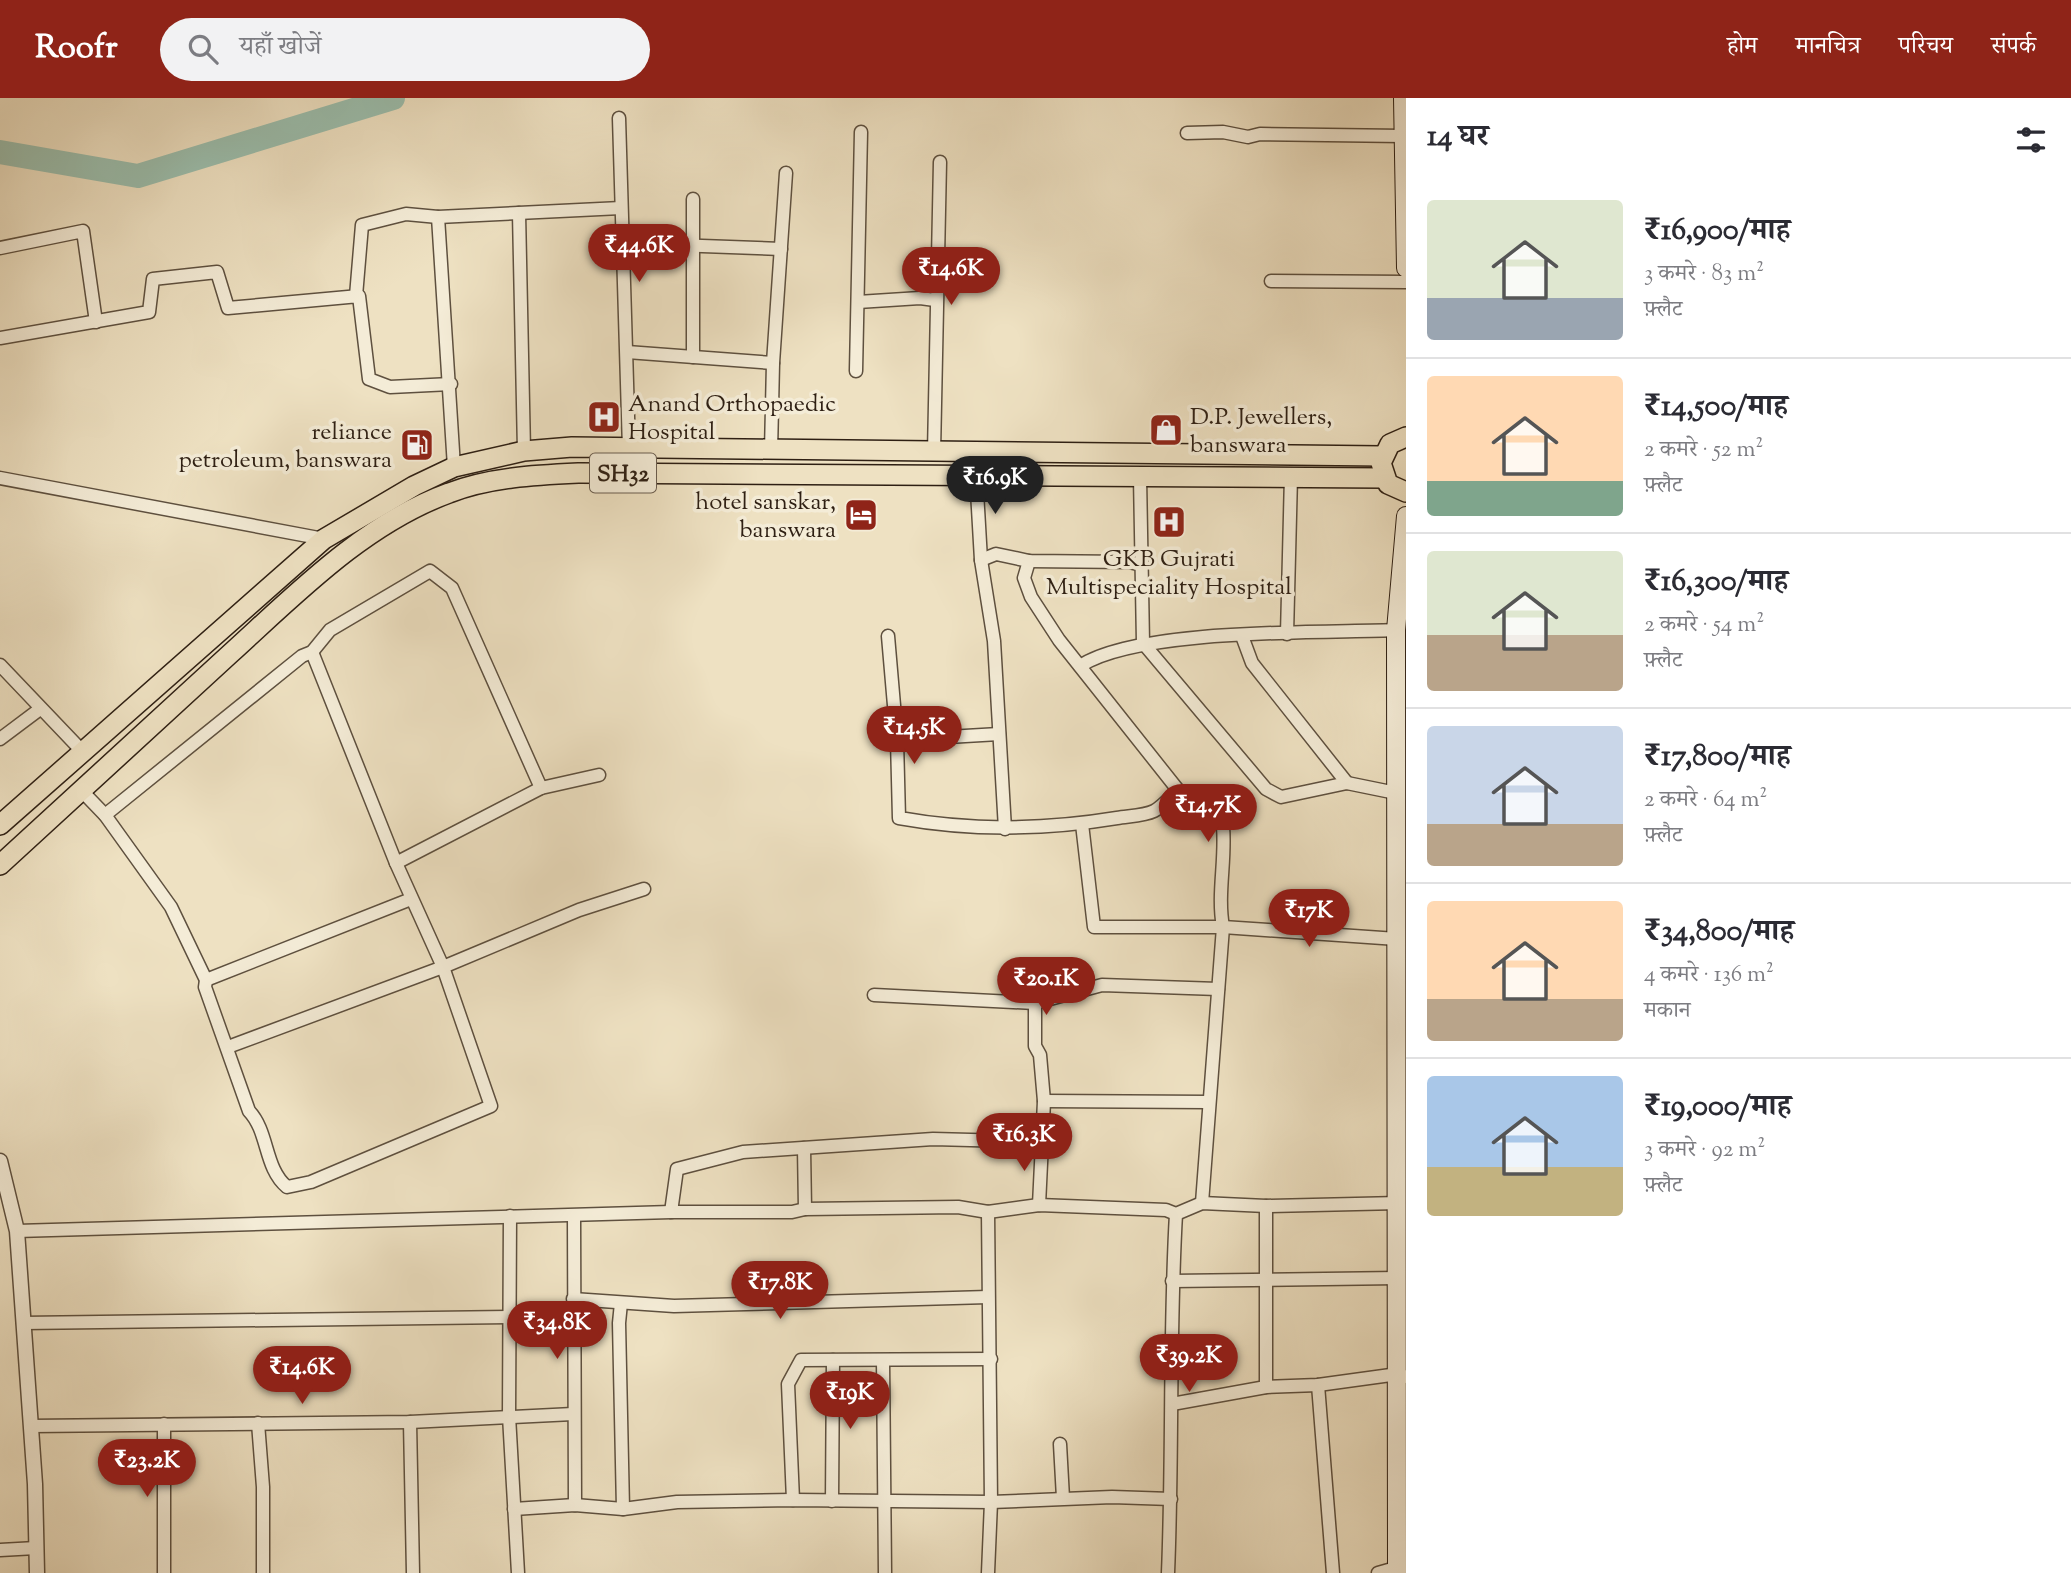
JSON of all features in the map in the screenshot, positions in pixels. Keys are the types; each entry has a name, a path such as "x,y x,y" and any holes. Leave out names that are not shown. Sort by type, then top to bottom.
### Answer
{"main road":[{"path":"1403,98 1406,268"},
{"path":"1406,437 1390,444 1382,456 1384,478 1394,488 1406,492"},
{"name":"SH32","path":"0,825 324,539 414,486 454,467 524,451 572,447 1382,456"},
{"name":"SH32","path":"0,865 80,789 351,549 406,513 449,492 537,475 580,473 1384,478"},
{"path":"1398,1570 1402,1376 1398,1278 1402,1133 1396,793 1401,724 1401,659 1396,630 1406,516"}],"street":[{"path":"619,118 620,243 627,352 629,449"},
{"path":"856,371 861,132"},
{"path":"1187,133 1223,132 1248,137 1260,134 1403,136"},
{"path":"934,452 935,300 940,162"},
{"path":"771,450 773,363 786,173"},
{"path":"693,199 693,356"},
{"path":"356,296 362,225 406,214 438,217 621,208"},
{"path":"519,213 524,451"},
{"path":"438,217 451,384 454,467"},
{"path":"0,248 83,231 96,322"},
{"path":"620,243 781,249"},
{"path":"0,338 149,312 153,279 217,272 228,308 359,296 369,379 390,387 451,384"},
{"path":"1271,281 1406,282"},
{"path":"858,302 919,298 935,300"},
{"path":"627,352 773,363"},
{"path":"976,474 981,560 994,641 1005,829"},
{"path":"1140,477 1143,643 1266,789 1281,797 1346,783 1396,793"},
{"path":"1287,634 1291,477"},
{"path":"0,478 324,539"},
{"path":"981,560 996,554 1029,561 1129,562 1142,565"},
{"path":"1029,561 1024,578 1031,597 1080,666 1178,790 1223,827 1225,851 1220,913 1223,927 1202,1203"},
{"path":"105,815 312,652 330,630 429,571 452,589 541,788"},
{"path":"1080,666 1096,656 1143,643 1396,630"},
{"path":"888,636 897,740 899,818 938,825 952,823 1005,829 1082,824 1154,812 1178,790"},
{"path":"1242,636 1252,663 1346,783"},
{"path":"80,789 105,815 171,907 206,979 205,987 249,1111 257,1119 277,1178 287,1187 311,1182 491,1106 443,967 396,863 312,652"},
{"path":"0,665 82,751"},
{"path":"0,739 40,709"},
{"path":"897,740 999,734"},
{"path":"396,863 541,788 599,775"},
{"path":"1082,824 1086,885 1094,927 1223,927 1397,939"},
{"path":"228,1047 443,967 579,911 644,889"},
{"path":"206,979 411,899"},
{"path":"874,995 1035,1003 1102,985 1218,989"},
{"path":"1035,1003 1035,1046 1040,1055 1044,1101 1039,1205"},
{"path":"1044,1101 1208,1102"},
{"path":"671,1212 677,1169 743,1152 933,1139 1043,1142"},
{"path":"804,1148 805,1209"},
{"path":"0,1160 17,1231 31,1426 37,1573"},
{"path":"17,1231 671,1212 792,1212 805,1209 958,1208 988,1212 1039,1205 1166,1210 1177,1214 1202,1203 1266,1206 1399,1203"},
{"path":"1266,1206 1266,1387"},
{"path":"988,1212 992,1502 988,1573"},
{"path":"1168,1573 1172,1281 1177,1214"},
{"path":"510,1216 509,1416 518,1573"},
{"path":"573,1216 575,1505"},
{"path":"1172,1281 1398,1278"},
{"path":"573,1299 621,1303 785,1305 988,1297"},
{"path":"621,1303 619,1322 623,1509"},
{"path":"23,1322 509,1317"},
{"path":"793,1500 788,1384 801,1360 990,1359"},
{"path":"832,1502 833,1360"},
{"path":"883,1361 887,1501 885,1573"},
{"path":"1172,1404 1266,1387 1318,1385 1402,1376"},
{"path":"1318,1385 1334,1573"},
{"path":"31,1426 410,1422 573,1414"},
{"path":"410,1422 413,1573"},
{"path":"258,1423 263,1488 263,1573"},
{"path":"164,1424 164,1573"},
{"path":"1060,1444 1063,1498"},
{"path":"514,1509 575,1505 623,1509 677,1502 793,1500 992,1502 1063,1498 1171,1499"},
{"path":"0,1549 36,1548"},
{"path":"1378,1573 1398,1570"}],"waterway":[{"path":"0,152 138,176 393,98"}],"place":[{"name":"Anand Orthopaedic Hospital","path":"604,417"},
{"name":"D.P. Jewellers, banswara","path":"1166,430"},
{"name":"reliance petroleum, banswara","path":"417,445"},
{"name":"hotel sanskar, banswara","path":"861,515"},
{"name":"GKB Gujrati Multispeciality Hospital","path":"1169,522"}]}
